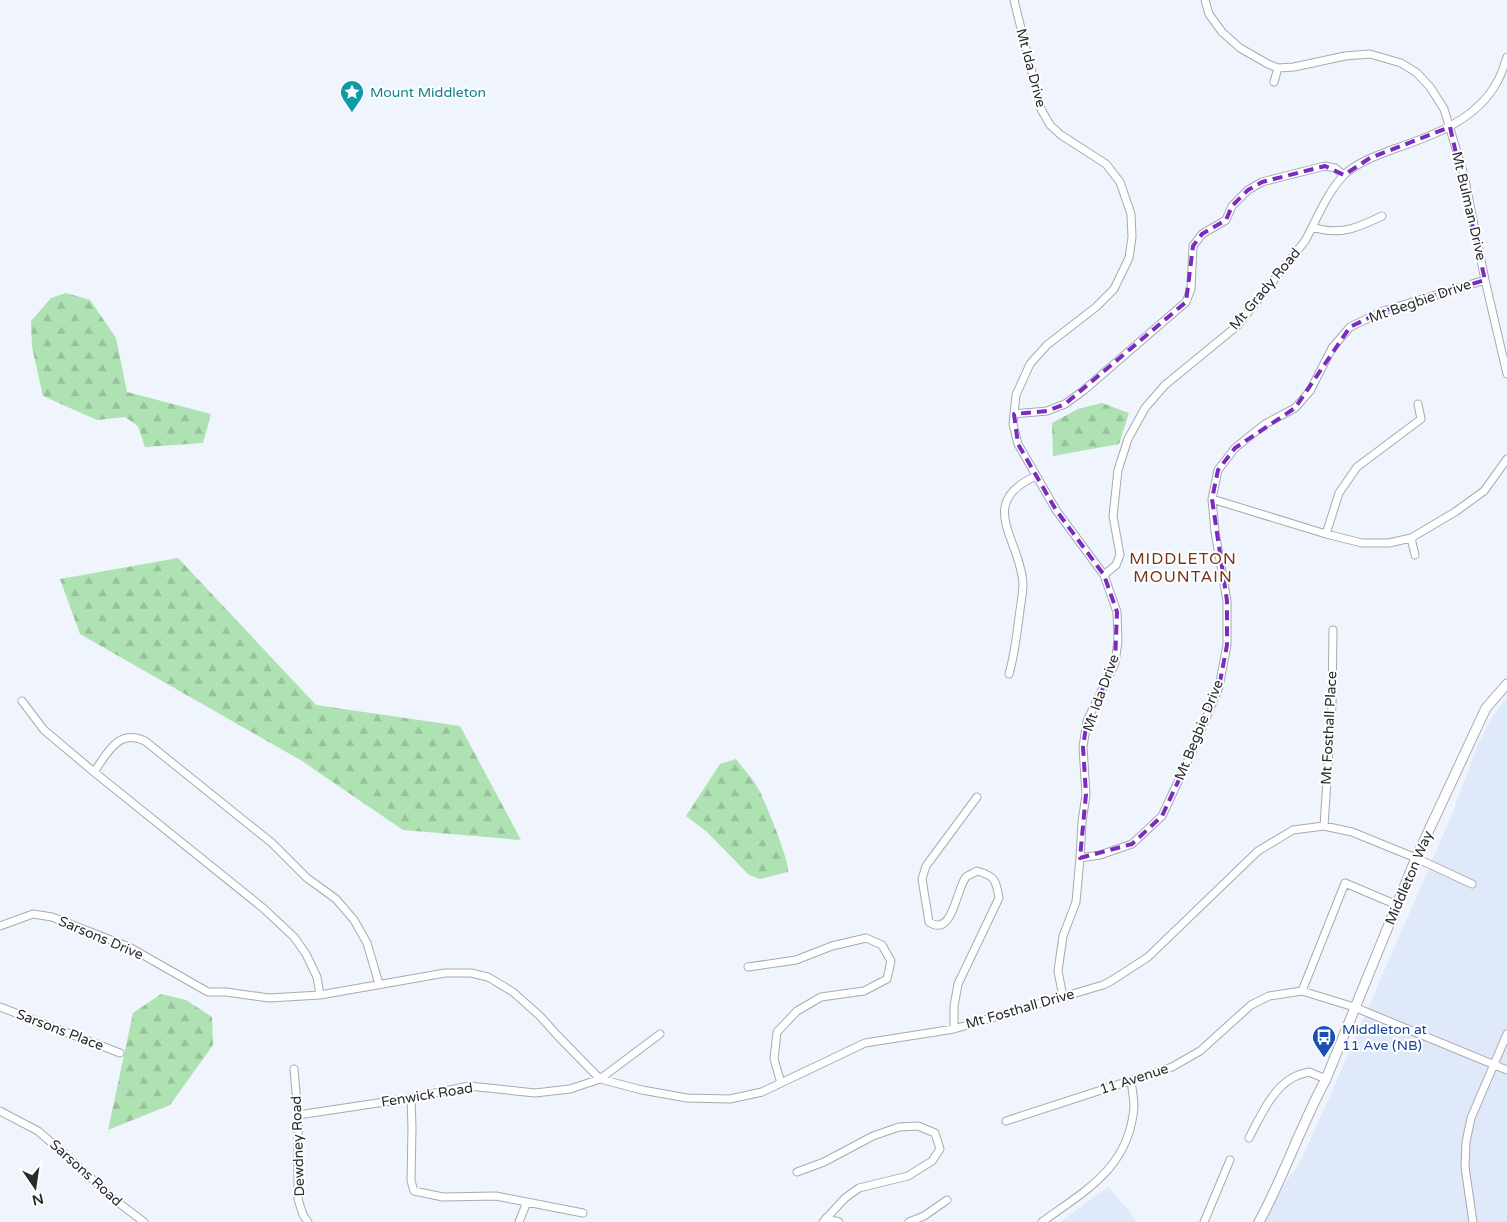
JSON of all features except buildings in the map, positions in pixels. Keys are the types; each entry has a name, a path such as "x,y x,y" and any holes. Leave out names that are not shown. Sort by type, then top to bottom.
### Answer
{"street":[{"name":"Mt Ida Drive","path":"1014,0 1041,110 1050,125 1061,135 1106,164 1120,182 1131,214 1132,237 1129,258 1114,289 1096,307 1047,346 1030,364 1016,395 1013,424 1018,444 1056,510 1104,576 1117,612 1118,641 1115,662 1087,721 1083,747 1086,795 1076,902 1063,936 1058,971 1063,997"},
{"path":"1205,0 1209,14 1222,32 1240,48 1278,68 1274,82"},
{"name":"Mt Bulman Drive","path":"1278,68 1294,67 1345,56 1370,54 1401,63 1417,73 1430,87 1444,109 1464,175 1485,280 1507,374"},
{"name":"Mt Grady Road","path":"1104,576 1116,566 1120,555 1113,516 1118,470 1128,439 1145,408 1165,385 1237,326 1304,241 1323,204 1344,174 1370,158 1428,137 1450,126 1479,106 1497,82 1507,57"},
{"path":"1014,414 1047,411 1065,404 1084,391 1186,302 1191,288 1193,246 1202,234 1226,220 1232,206 1248,190 1262,182 1325,166 1335,168 1344,174"},
{"path":"1312,227 1325,231 1340,232 1357,228 1382,216"},
{"name":"Mt Begbie Drive","path":"1080,858 1100,855 1132,844 1162,816 1219,687 1227,645 1227,601 1215,532 1212,499 1218,470 1235,448 1265,424 1295,408 1310,391 1332,348 1350,327 1383,311 1485,280"},
{"path":"1326,534 1339,493 1357,466 1421,419 1418,404"},
{"path":"1212,499 1326,534 1362,543 1388,543 1411,538 1455,512 1484,491 1507,461"},
{"path":"1009,674 1014,659 1023,585 1020,567 1005,523 1005,506 1014,490 1023,482 1036,476"},
{"path":"1411,538 1415,555"},
{"name":"Mt Fosthall Place","path":"1324,826 1332,705 1333,630"},
{"name":"Middleton Way","path":"1259,1222 1274,1193 1314,1101 1326,1079 1416,858 1486,708 1507,684"},
{"path":"22,701 44,730 264,908 294,936 306,954 317,977 320,995"},
{"path":"94,772 115,743 131,737 145,741 272,843 307,878 336,899 354,920 367,944 379,984"},
{"path":"954,1029 954,1006 958,984 999,898 996,884 989,874 976,871 966,877 949,919 942,925 935,926 929,922 922,879 926,866 977,797"},
{"name":"Mt Fosthall Drive","path":"379,984 445,972 471,973 488,977 513,992 540,1016 600,1078 642,1090 687,1098 730,1099 762,1092 865,1043 954,1029 1112,981 1148,957 1258,851 1293,830 1324,826 1352,832 1416,858 1472,884"},
{"path":"1302,991 1345,883 1397,904"},
{"name":"Sarsons Drive","path":"0,926 33,914 52,917 129,947 208,992 226,992 269,998 320,995 379,984"},
{"path":"748,967 796,960 832,946 866,938 882,945 890,961 887,979 864,991 821,997 797,1011 777,1032 774,1059 781,1083"},
{"name":"11 Avenue","path":"1006,1121 1172,1067 1200,1051 1251,1005 1270,996 1302,991 1354,1007 1507,1070"},
{"name":"Sarsons Place","path":"0,1007 120,1053"},
{"name":"Fenwick Road","path":"298,1115 411,1098 469,1086 535,1093 570,1089 600,1078 660,1034"},
{"path":"1473,1222 1466,1168 1466,1142 1471,1118 1507,1034"},
{"name":"Dewdney Road","path":"294,1069 298,1115 298,1199 303,1215 308,1222"},
{"path":"1249,1138 1264,1108 1278,1090 1292,1078 1309,1072 1326,1079"},
{"path":"1042,1222 1095,1183 1108,1171 1119,1155 1130,1130 1134,1106 1132,1080"},
{"path":"411,1098 410,1181 414,1191 443,1197 496,1196 583,1213"},
{"name":"Sarsons Road","path":"0,1111 38,1131 115,1200 144,1222"},
{"path":"797,1172 824,1162 873,1136 899,1127 918,1126 935,1133 940,1149 932,1161 908,1176 859,1188 844,1198 825,1220"},
{"path":"1204,1222 1230,1160"},
{"path":"909,1222 924,1216 947,1200"},
{"path":"518,1222 527,1202"},
{"path":"825,1220 839,1222"}],"highlighted area":[{"path":"1450,127 1485,280 1383,311 1350,327 1295,408 1235,448 1218,470 1212,499 1227,601 1227,645 1219,687 1190,756 1162,816 1132,844 1080,858 1086,794 1083,747 1087,721 1115,663 1117,612 1104,575 1056,510 1018,444 1014,414 1047,411 1065,404 1186,302 1193,246 1202,234 1226,220 1232,206 1248,190 1262,182 1325,166 1344,175 1370,158"}],"shaded area":[{"path":"1507,697 1507,1222 1264,1222 1287,1180 1298,1166 1451,817 1478,744 1490,720"},
{"path":"1108,1187 1138,1222 1060,1222"}],"green space":[{"path":"66,293 90,300 116,338 127,392 211,414 203,443 145,447 138,426 125,417 97,420 43,396 32,347 31,321 51,298"},
{"path":"1102,403 1129,413 1119,444 1053,456 1052,423 1078,409"},
{"path":"178,558 316,705 460,726 521,840 403,830 302,761 80,634 60,579"},
{"path":"736,759 761,794 781,844 788,872 760,879 749,875 706,831 686,816 720,764"},
{"path":"161,994 186,1000 212,1017 213,1045 170,1105 108,1130 133,1013"}],"place":[{"name":"Mount Middleton","path":"352,113"},
{"name":"Middleton at 11 Ave (NB)","path":"1324,1058"}],"district":[{"name":"MIDDLETON MOUNTAIN","path":"1183,568"}]}
